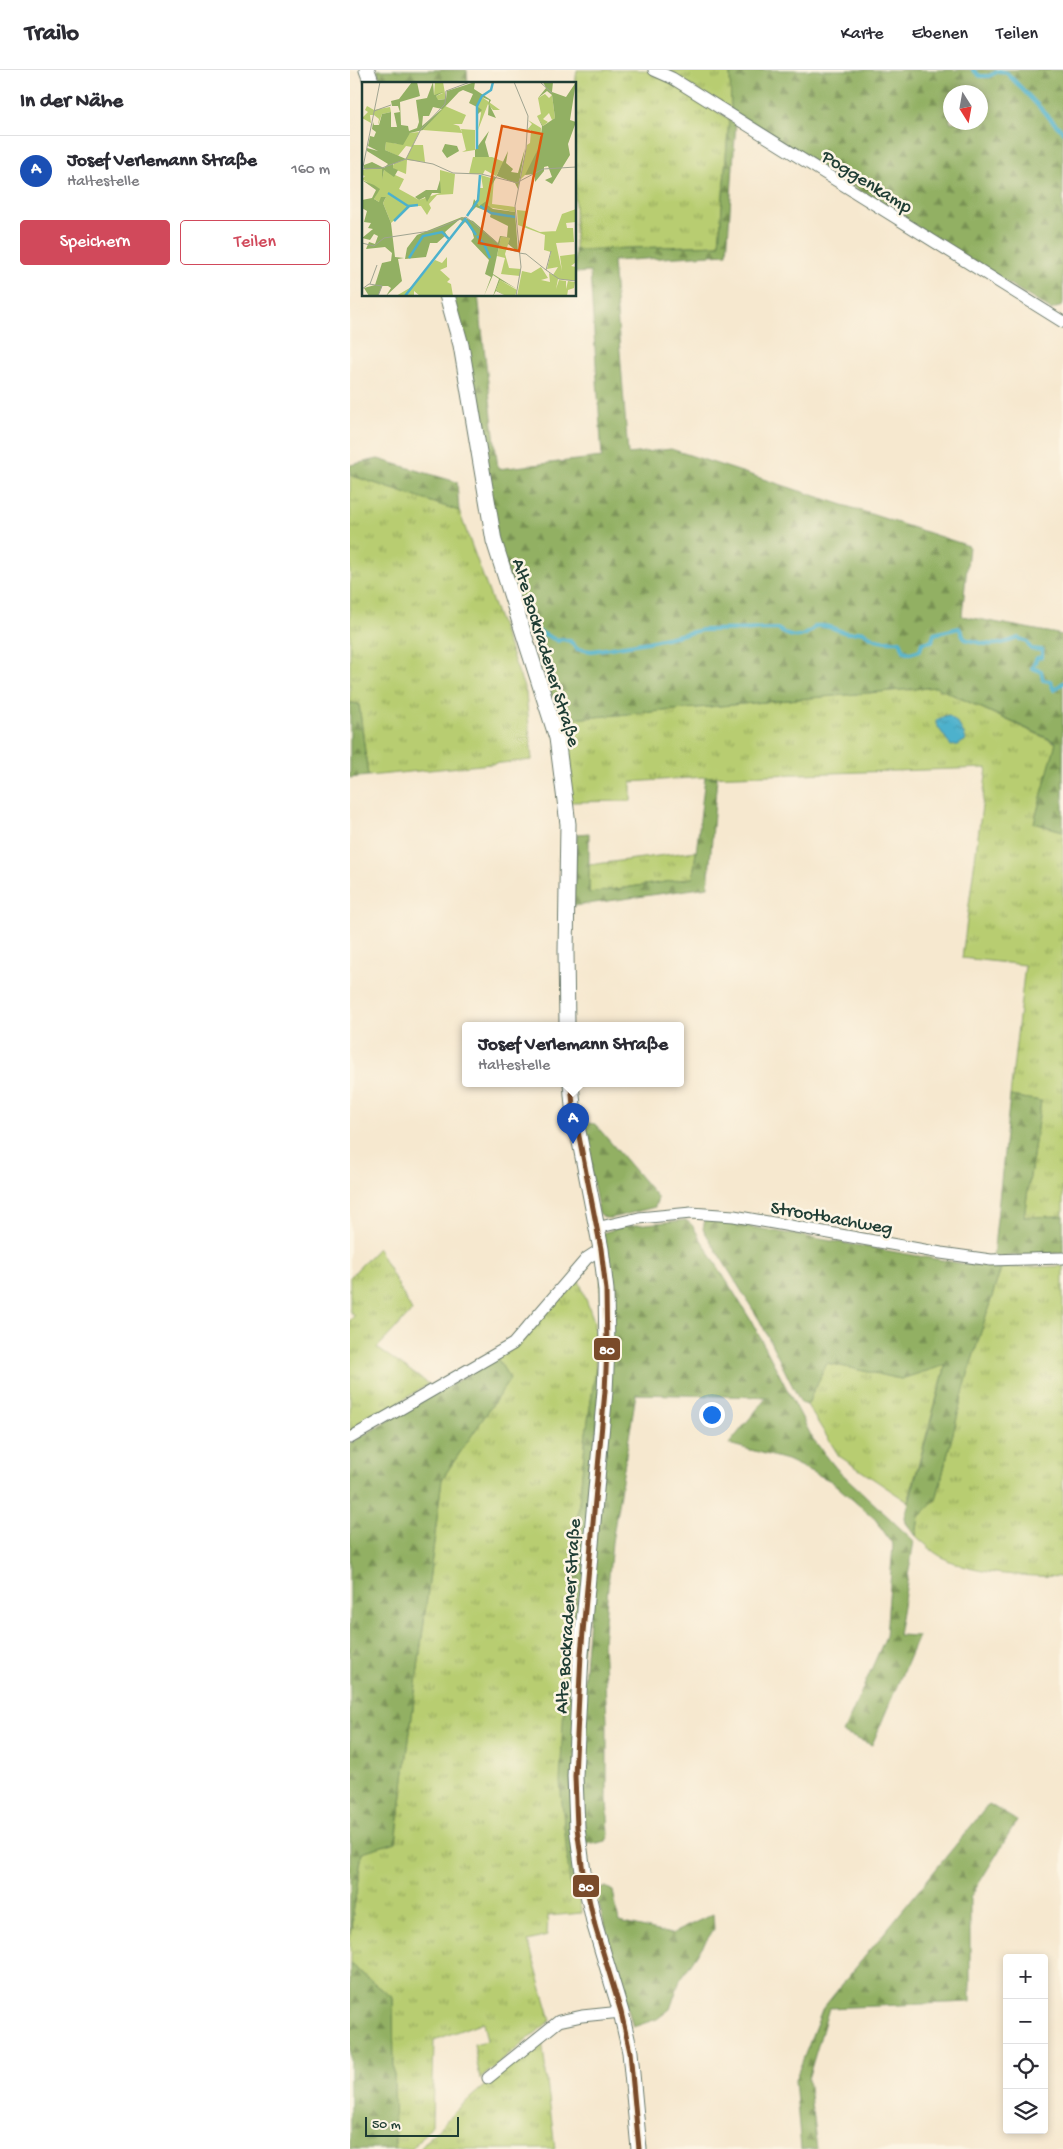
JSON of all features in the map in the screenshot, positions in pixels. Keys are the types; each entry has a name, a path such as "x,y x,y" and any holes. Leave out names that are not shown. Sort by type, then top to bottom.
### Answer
{"street":[{"path":"367,70 371,82"},
{"name":"Poggenkamp","path":"654,70 672,78 1063,322"},
{"name":"Alte Bockradener Straße","path":"447,296 461,345 494,541 557,738 568,824 566,951 568,1022"},
{"name":"Alte Bockradener Straße","path":"572,1087 606,1290 607,1349 605,1391 580,1654 575,1776 577,1828 583,1872 630,2052 639,2149"},
{"name":"Strootbachweg","path":"596,1228 638,1218 691,1213 734,1216 941,1253 991,1260 1063,1258"},
{"path":"350,1438 514,1344 587,1258 600,1249"},
{"path":"488,2078 559,2021 582,2016 621,2012"}],"green space":[{"path":"377,70 467,70 468,82 381,82"},
{"path":"577,70 645,70 671,82 729,119 719,245 576,250 575,82"},
{"path":"665,70 730,70 731,111"},
{"path":"730,70 1063,70 1063,303 1061,306 1051,310 731,111"},
{"path":"729,119 736,122 727,254 613,261 628,454 671,449 969,546 962,616 1063,635 1063,831 1034,823 1056,742 936,687 560,720 497,542 453,296 478,296 498,469 602,457 590,272 576,273 576,250 719,245"},
{"path":"378,459 457,482 459,511 350,475 350,465"},
{"path":"350,475 459,511 526,693 532,760 368,776 359,704 350,703"},
{"path":"936,687 1056,743 1034,823 1063,831 1063,1216 1024,1217 1041,1101 1010,1096 1025,965 962,958 987,768 705,777 631,782 631,801 570,802 560,720"},
{"path":"350,703 359,704 368,776 350,778"},
{"path":"705,777 717,777 708,887 573,906 577,834 589,833 589,893 693,878"},
{"path":"696,851 693,878 589,893 589,865"},
{"path":"1010,1096 1041,1101 1024,1217 1063,1216 1063,1253 993,1257"},
{"path":"588,1123 595,1124 658,1198 655,1207 612,1218 605,1218 599,1213 582,1125"},
{"path":"705,1219 959,1263 1001,1268 969,1370 936,1500 919,1517 916,1536 906,1523 905,1517 946,1365 901,1379 827,1363 807,1405 801,1403 760,1321 703,1229"},
{"path":"686,1220 692,1225 752,1322 813,1439 836,1468 914,1541 898,1635 918,1636 872,1745 843,1733 886,1636 893,1545 875,1519 831,1481 787,1460 729,1444 767,1397 636,1394 612,1542 603,1642 607,1720 609,1835 606,1841 593,1844 585,1842 582,1779 583,1691 595,1549 602,1233 625,1226"},
{"path":"378,1248 412,1311 377,1348 429,1384 350,1432 350,1320 354,1316 350,1311 350,1277"},
{"path":"1063,1266 1063,1577 1013,1575 963,1566 934,1552 916,1536 919,1517 936,1500 969,1370 1001,1268"},
{"path":"577,1275 594,1321 596,1368 586,1433 569,1604 570,1886 577,1889 582,1913 548,1916 547,1936 528,1941 551,2020 480,2079 474,2044 487,2041 483,2022 434,2040 432,2125 412,2149 395,2149 393,1998 350,1964 350,1934 362,1852 396,1842 442,1479 510,1379 497,1358"},
{"path":"497,1358 510,1379 442,1479 396,1842 362,1852 350,1934 350,1443"},
{"path":"827,1363 901,1379 946,1364 908,1502 839,1456 807,1405"},
{"path":"596,1368 599,1385 571,1829 577,1889 570,1886 560,1782 569,1604 586,1433"},
{"path":"989,1804 1017,1821 970,1898 970,2002 829,2008 808,2079 817,2149 801,2149 795,2080 823,2008"},
{"path":"606,1887 613,1891 619,1922 671,1934 713,1914 714,1929 680,1980 670,2009 657,2019 633,2027 595,1891"},
{"path":"350,1964 393,1998 395,2149 350,2149"},
{"path":"542,2040 555,2149 420,2149 463,2105"}],"water":[{"path":"947,715 956,722 965,737 966,740 958,745 951,746 936,724 936,720"}],"waterway":[{"path":"973,70 980,76 989,76 999,71 1007,73 1063,132"},
{"path":"534,629 558,641 562,639 570,641 577,649 592,651 648,642 702,630 778,629 788,635 802,636 816,626 823,626 848,633 862,631 880,640 900,641 904,651 910,653 920,650 922,643 932,641 934,634 959,628 965,639 980,643 992,645 1018,638 1026,641 1031,649 1042,650 1042,657 1037,658 1032,668 1041,671 1043,680 1050,681 1054,690 1063,683"}],"transit line":[{"name":"80","path":"571,1087 573,1106 601,1249 606,1290 607,1349 605,1391 581,1654 575,1776 577,1828 583,1872 595,1926 621,2012 630,2052 639,2149"}],"place":[{"name":"Josef Verlemann Straße","path":"573,1144"}]}
